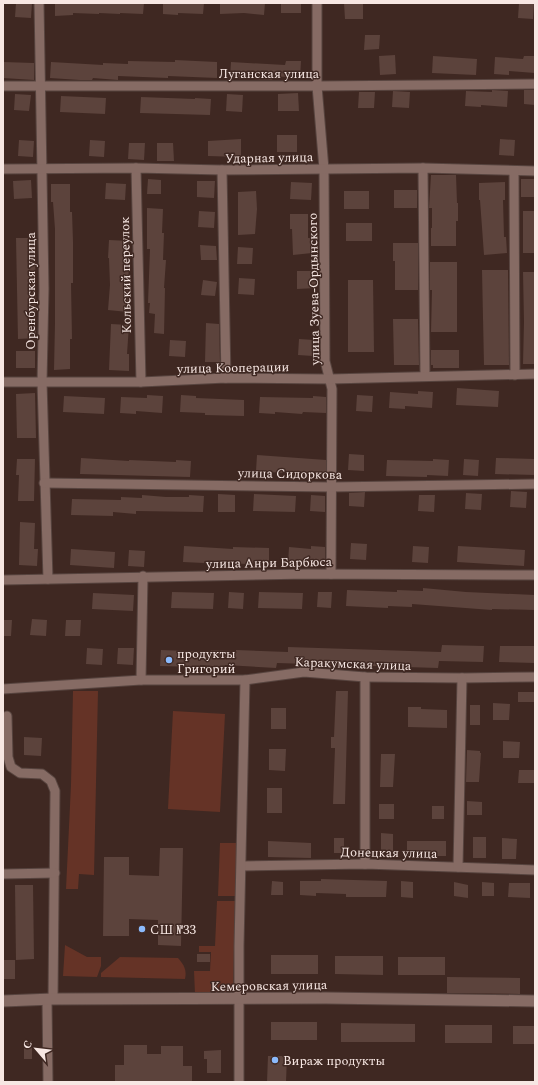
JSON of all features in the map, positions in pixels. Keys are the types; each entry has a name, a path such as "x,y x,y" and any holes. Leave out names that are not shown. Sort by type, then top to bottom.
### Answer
{"street":[{"name":"Оренбурская улица","path":"39,3 44,289 42,382 48,579"},
{"name":"улица Зуева-Ордынского","path":"317,3 317,86 324,169 325,361 332,389 331,574"},
{"name":"Луганская улица","path":"3,86 535,84"},
{"name":"Ударная улица","path":"3,169 42,170 136,168 222,170 423,168 535,171"},
{"name":"Кольский переулок","path":"136,168 141,382"},
{"path":"423,168 424,376"},
{"path":"222,170 226,378"},
{"path":"514,171 515,375"},
{"name":"улица Кооперации","path":"3,382 141,382 226,378 330,379 535,374"},
{"name":"улица Сидоркова","path":"44,483 331,487 535,484"},
{"name":"улица Анри Барбюса","path":"3,580 143,576 331,574 535,575"},
{"path":"141,680 143,576"},
{"name":"Каракумская улица","path":"3,689 141,680 245,680 304,672 365,677 535,677"},
{"path":"365,677 365,864"},
{"path":"458,867 462,678"},
{"path":"239,1082 239,946 245,680"},
{"path":"7,716 8,757 11,767 20,773 42,774 51,781 56,791 55,873 48,1082"},
{"name":"Донецкая улица","path":"242,866 365,864 535,870"},
{"path":"3,874 55,873"},
{"name":"Кемеровская улица","path":"3,1001 50,999 381,999 535,1001"}],"shaded area":[{"path":"73,691 98,691 94,875 79,874 78,889 66,889 71,785"},
{"path":"173,711 225,714 220,812 168,809"},
{"path":"220,843 237,843 235,896 218,896"},
{"path":"217,901 235,901 233,996 195,994 194,971 210,971 211,952 199,952 199,946 215,946"},
{"path":"65,945 87,957 101,957 101,966 97,977 63,976"},
{"path":"120,957 178,958 186,973 185,979 101,977 101,973"}],"building":[{"path":"16,3 32,3 31,18 15,17"},
{"path":"55,3 144,3 143,14 73,13 73,15 55,16"},
{"path":"163,3 204,3 203,14 163,14"},
{"path":"220,3 265,3 264,15 244,13 220,14"},
{"path":"281,3 301,3 301,13 281,13"},
{"path":"344,3 363,3 363,19 345,19"},
{"path":"519,3 534,3 533,19 518,18"},
{"path":"365,35 380,35 379,49 364,50"},
{"path":"395,55 396,74 380,75 379,56"},
{"path":"433,56 477,59 476,75 432,73"},
{"path":"524,56 535,56 535,73 509,71 509,75 494,74 495,57 523,59"},
{"path":"175,60 217,62 217,78 118,76 118,80 93,78 92,80 80,80 50,78 51,62 103,65 103,63 128,64 128,61 175,62"},
{"path":"286,61 301,61 300,78 273,76 272,80 230,78 231,62 285,65"},
{"path":"3,62 34,63 34,80 3,78"},
{"path":"492,90 508,91 507,107 481,105 481,107 465,106 466,91 492,92"},
{"path":"524,90 535,90 535,105 524,104"},
{"path":"393,91 410,92 409,108 392,107"},
{"path":"359,92 375,92 374,108 358,108"},
{"path":"298,93 299,111 278,111 278,94"},
{"path":"15,94 31,95 29,111 14,110"},
{"path":"227,94 243,95 242,112 226,111"},
{"path":"61,96 106,98 105,114 60,112"},
{"path":"141,97 211,99 210,115 140,113"},
{"path":"277,135 297,135 297,152 277,152"},
{"path":"241,139 241,157 208,156 208,141"},
{"path":"500,139 515,140 514,156 499,155"},
{"path":"19,140 34,141 33,157 18,156"},
{"path":"90,140 105,141 104,157 89,156"},
{"path":"129,143 145,143 144,160 128,159"},
{"path":"157,143 173,143 174,161 157,161"},
{"path":"431,175 456,175 458,221 456,221 456,246 431,246 432,208 429,208"},
{"path":"148,179 161,180 161,194 147,194"},
{"path":"521,179 535,179 535,197 521,197"},
{"path":"31,180 32,198 14,199 13,181"},
{"path":"197,181 215,181 214,198 197,197"},
{"path":"291,182 312,183 311,200 290,199"},
{"path":"505,182 505,200 503,200 504,237 506,237 507,253 484,255 479,183"},
{"path":"106,183 126,184 125,200 105,199"},
{"path":"51,184 70,184 70,212 72,212 73,242 73,283 71,283 72,339 70,339 70,369 54,370 55,229 53,202 51,202"},
{"path":"394,190 417,190 417,208 394,208"},
{"path":"256,191 257,209 255,234 238,235 238,192"},
{"path":"344,191 369,191 369,209 344,209"},
{"path":"147,208 163,209 163,260 166,260 164,288 164,334 154,333 155,314 149,313 150,249 147,249"},
{"path":"199,211 215,212 214,228 198,227"},
{"path":"523,211 535,211 535,253 523,253"},
{"path":"290,214 308,214 308,238 311,238 312,253 293,255"},
{"path":"346,223 372,223 372,241 346,241"},
{"path":"16,238 35,238 36,338 18,339"},
{"path":"109,240 129,241 128,312 108,310 110,285 108,258"},
{"path":"393,243 418,243 418,290 395,290 395,261 393,261"},
{"path":"200,245 216,246 217,260 201,260"},
{"path":"238,247 253,248 252,264 237,264"},
{"path":"430,262 457,262 457,332 431,332 432,290 430,290"},
{"path":"482,270 508,270 509,365 484,365"},
{"path":"297,271 316,271 316,288 297,289"},
{"path":"523,272 535,272 535,364 523,364"},
{"path":"239,278 255,279 254,295 238,294"},
{"path":"203,280 217,282 215,296 201,295"},
{"path":"348,280 373,280 374,352 348,352"},
{"path":"393,319 418,319 419,365 394,365"},
{"path":"206,323 219,324 220,362 205,362"},
{"path":"111,324 129,325 127,354 129,354 129,371 109,370"},
{"path":"299,339 314,340 313,356 298,355"},
{"path":"170,340 186,341 185,357 169,356"},
{"path":"431,350 459,350 459,368 433,368 433,365 431,365"},
{"path":"16,351 35,351 35,368 16,368"},
{"path":"457,388 499,391 498,407 456,405"},
{"path":"418,391 433,392 432,408 405,406 405,409 389,408 390,392 418,394"},
{"path":"35,393 36,438 17,438 16,394"},
{"path":"147,395 163,396 162,413 136,411 136,414 120,413 121,397 147,398"},
{"path":"181,395 196,396 196,398 244,400 244,416 205,415 205,413 180,412"},
{"path":"357,395 373,396 372,412 356,411"},
{"path":"64,396 105,398 104,414 63,412"},
{"path":"313,396 326,397 326,413 259,413 260,397 313,398"},
{"path":"349,454 364,455 364,471 348,470"},
{"path":"257,455 326,460 326,476 256,471"},
{"path":"81,458 129,461 191,461 190,477 80,474"},
{"path":"496,458 535,459 535,475 495,474"},
{"path":"17,459 35,459 34,501 18,501 19,475 16,475"},
{"path":"433,459 449,460 448,476 386,476 387,460 433,461"},
{"path":"464,459 479,460 478,476 463,475"},
{"path":"511,491 527,492 526,508 510,507"},
{"path":"365,492 364,507 349,506 349,493"},
{"path":"466,493 482,494 481,510 465,509"},
{"path":"218,494 235,495 235,512 218,512"},
{"path":"254,494 296,496 295,512 253,511"},
{"path":"142,495 166,497 189,497 189,495 204,496 203,512 136,511 136,514 113,512 113,516 71,515 72,499 121,500 121,497 142,498"},
{"path":"311,495 325,496 325,512 310,511"},
{"path":"419,495 435,495 434,512 418,511"},
{"path":"20,522 35,523 34,549 38,549 37,566 19,565"},
{"path":"351,543 367,544 366,560 350,559"},
{"path":"184,546 233,549 233,547 269,548 269,564 183,562"},
{"path":"311,546 325,547 325,563 304,562 304,565 288,564 289,547 311,549"},
{"path":"413,546 429,547 428,563 412,562"},
{"path":"458,546 525,550 524,566 457,562"},
{"path":"71,549 115,552 114,568 70,565"},
{"path":"129,550 145,551 144,567 128,566"},
{"path":"423,588 466,592 535,595 535,610 492,610 412,604 412,607 388,606 388,608 346,606 347,590 397,592 397,590 423,591"},
{"path":"172,592 214,593 213,609 171,608"},
{"path":"229,592 244,593 243,609 228,608"},
{"path":"259,592 303,593 302,609 258,608"},
{"path":"318,592 332,592 331,608 317,607"},
{"path":"93,593 134,595 133,611 92,609"},
{"path":"32,619 47,620 46,636 30,635"},
{"path":"3,620 12,620 11,636 3,636"},
{"path":"66,620 81,620 80,636 65,636"},
{"path":"442,645 484,646 483,662 439,661 438,668 277,663 276,668 225,665 225,667 200,665 200,667 160,666 161,650 211,652 211,650 236,650 288,652 288,647 441,652"},
{"path":"500,646 535,646 535,663 499,662"},
{"path":"87,648 103,649 102,665 86,664"},
{"path":"118,648 134,648 133,665 117,664"},
{"path":"336,691 348,691 345,804 333,804 335,748 331,748 331,737 334,737"},
{"path":"518,692 535,692 535,702 518,702"},
{"path":"493,703 510,704 509,720 493,720"},
{"path":"470,705 480,705 480,725 470,725"},
{"path":"408,707 447,710 447,728 408,727"},
{"path":"271,708 286,708 286,729 271,729"},
{"path":"24,737 42,738 41,756 24,755"},
{"path":"503,741 520,742 519,758 503,758"},
{"path":"269,749 286,749 285,771 269,770"},
{"path":"467,750 480,751 481,753 479,782 466,782"},
{"path":"381,754 395,754 393,787 380,787"},
{"path":"519,770 535,770 534,783 518,783"},
{"path":"267,788 282,788 282,813 267,813"},
{"path":"467,801 482,802 482,815 467,815"},
{"path":"379,804 394,804 394,819 379,819"},
{"path":"432,806 444,806 444,819 432,819"},
{"path":"381,833 393,834 393,852 381,852"},
{"path":"473,837 486,837 486,858 473,858"},
{"path":"334,838 344,838 344,853 334,853"},
{"path":"502,838 517,839 516,859 502,859"},
{"path":"268,841 311,843 311,858 268,857"},
{"path":"407,841 446,841 446,856 407,856"},
{"path":"160,848 183,848 181,946 158,945 158,920 129,919 129,936 103,936 104,857 129,857 129,875 159,876"},
{"path":"321,879 387,881 386,897 346,897 346,894 316,893 316,896 300,895 300,881 321,881"},
{"path":"272,881 283,882 283,895 271,895"},
{"path":"401,881 413,882 413,898 401,897"},
{"path":"454,882 468,885 468,898 454,896"},
{"path":"482,882 494,883 494,896 482,896"},
{"path":"509,883 530,883 530,898 508,897"},
{"path":"15,885 33,885 34,959 16,960"},
{"path":"197,954 210,954 210,962 197,962"},
{"path":"271,955 318,955 318,974 271,974"},
{"path":"335,956 383,956 383,975 335,974"},
{"path":"398,957 445,957 445,975 398,975"},
{"path":"3,960 15,960 15,979 3,979"},
{"path":"447,977 520,978 520,994 447,993"},
{"path":"271,1022 317,1022 317,1040 271,1040"},
{"path":"341,1023 415,1024 415,1042 341,1042"},
{"path":"445,1025 492,1025 492,1043 445,1043"},
{"path":"513,1026 535,1026 535,1044 513,1044"},
{"path":"24,1041 32,1041 32,1059 24,1059"},
{"path":"124,1045 147,1045 147,1054 161,1054 161,1046 183,1046 183,1066 192,1066 192,1082 115,1082 115,1065 124,1065"},
{"path":"221,1050 221,1073 207,1073 207,1059 204,1059 204,1051"},
{"path":"268,1056 287,1056 286,1082 267,1082"}],"place":[{"name":"продукты Григорий","path":"169,660"},
{"name":"СШ №33","path":"142,929"},
{"name":"Вираж продукты","path":"275,1060"}]}
